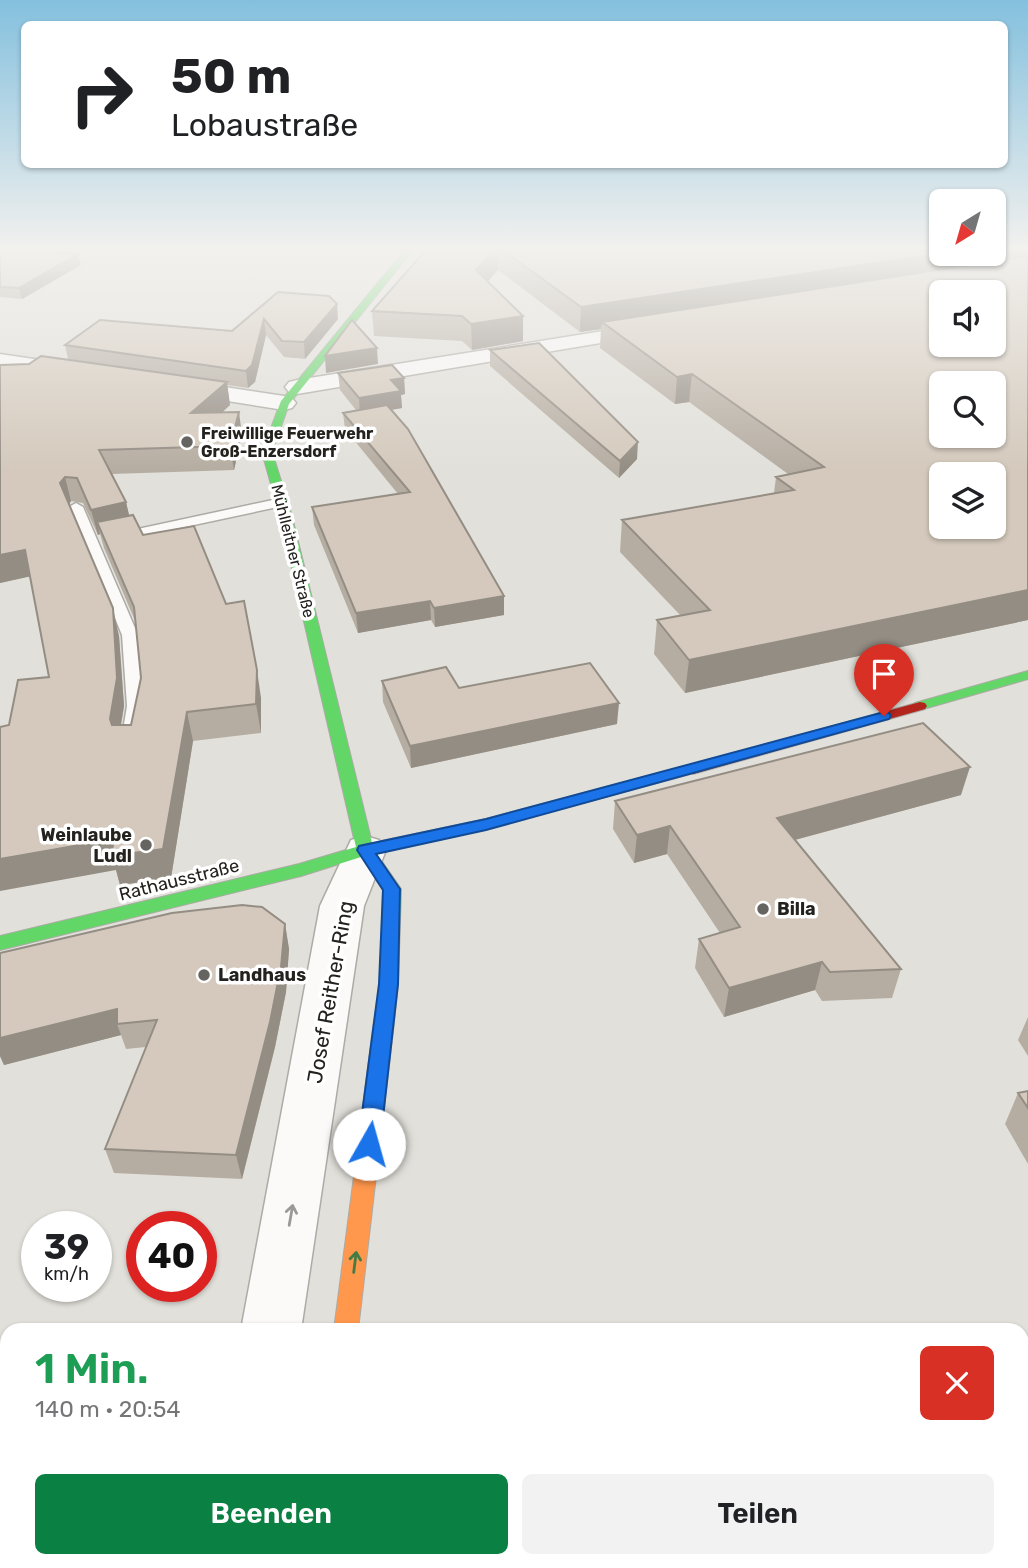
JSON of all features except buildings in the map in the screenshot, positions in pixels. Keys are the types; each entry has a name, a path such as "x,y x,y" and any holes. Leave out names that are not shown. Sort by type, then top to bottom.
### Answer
{"street":[{"name":"Mühlleitner Straße","path":"348,324 290,395 267,452 282,502 365,850"},
{"path":"151,383 290,395 679,325"},
{"path":"0,361 98,375"},
{"name":"Rathausstraße","path":"0,943 301,870 365,850 545,808 1028,675"},
{"path":"347,1323 389,984 392,889 365,850"},
{"name":"Josef Reither-Ring","path":"272,1323 342,906 365,850"}],"lane":[{"path":"92,543 282,502"},
{"path":"76,508 130,635 136,706 129,748"}],"traffic: fast":[{"path":"348,324 284,403 267,452 285,513 365,850 392,889 389,984 383,1030"},
{"path":"920,706 1028,675"},
{"path":"0,943 301,870 365,850 486,824 693,769"}],"traffic: slow":[{"path":"347,1323 383,1030"}],"traffic: jam":[{"path":"693,769 920,706"}],"place":[{"name":"Freiwillige Feuerwehr Groß-Enzersdorf","path":"187,442"},
{"name":"Weinlaube Ludl","path":"146,845"},
{"name":"Billa","path":"763,909"},
{"name":"Landhaus","path":"204,975"}],"route":[{"path":"369,1144 389,984 392,889 365,850 486,824 884,716"}]}
